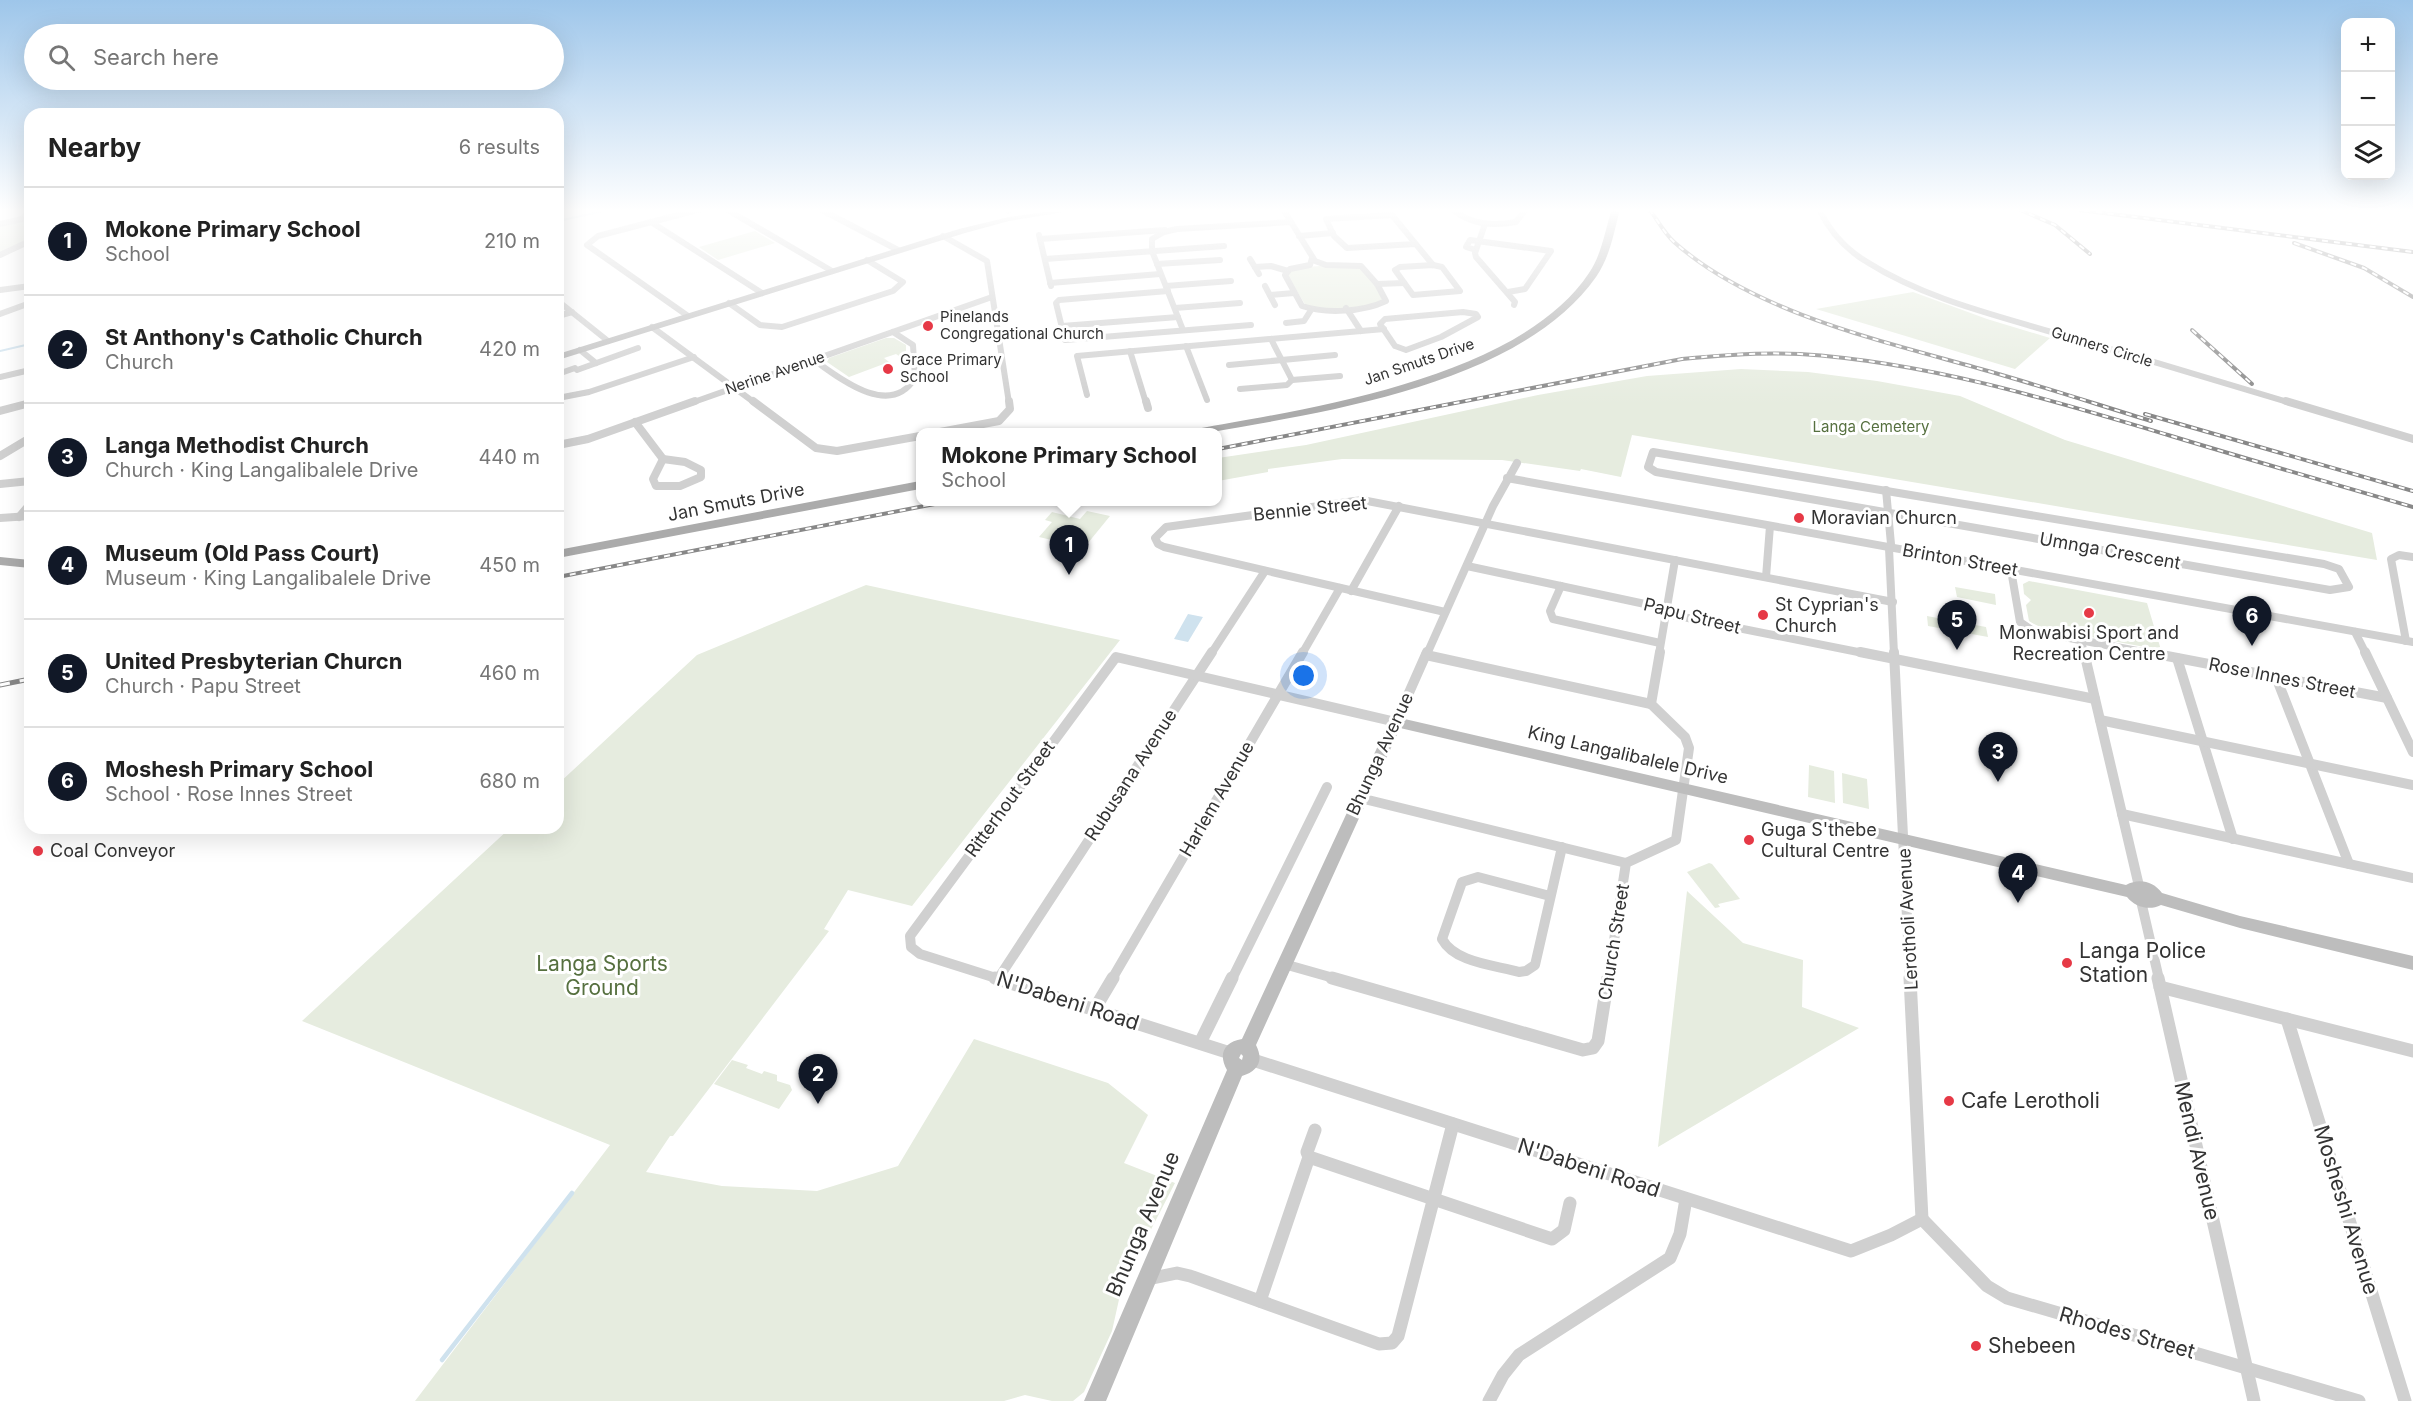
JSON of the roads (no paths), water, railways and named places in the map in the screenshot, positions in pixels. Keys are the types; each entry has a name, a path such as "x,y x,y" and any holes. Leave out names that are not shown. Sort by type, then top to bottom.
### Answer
{"main road":[{"name":"Jan Smuts Drive","path":"1216,428 1359,400 1405,388 1476,361 1518,340 1561,309 1592,274"},
{"name":"Jan Smuts Drive","path":"564,553 916,486"},
{"path":"0,561 24,565"},
{"path":"0,566 24,566"}],"street":[{"path":"629,274 688,316"},
{"path":"733,274 762,293"},
{"path":"564,355 821,274"},
{"path":"729,303 760,325 782,327 894,291 903,282 893,274"},
{"path":"965,428 990,424 1004,417 1010,409 989,274"},
{"path":"1049,274 1051,285 1156,274"},
{"path":"1160,274 1183,330"},
{"path":"1285,274 1302,306 1311,310 1384,303 1386,298 1368,274"},
{"path":"1398,274 1411,293 1416,295 1460,291 1448,274"},
{"path":"1492,274 1508,292 1515,302 1514,305"},
{"path":"1508,292 1525,289 1535,274"},
{"name":"Gunners Circle","path":"1892,274 1938,296 2014,321 2413,440"},
{"path":"1231,281 1059,300 1056,303 1065,340 1251,325"},
{"path":"1377,284 1404,283"},
{"path":"1265,286 1275,305"},
{"path":"0,290 24,287"},
{"path":"1270,295 1294,293"},
{"name":"Nerine Avenue","path":"564,444 580,441 992,297"},
{"path":"1175,308 1240,303"},
{"path":"0,314 24,305"},
{"path":"564,306 608,341"},
{"path":"1346,308 1361,331"},
{"path":"1286,323 1304,321 1311,310"},
{"path":"564,314 572,312"},
{"path":"1463,312 1479,315 1477,319 1441,337 1406,350 1395,346 1383,329 1380,322 1385,319 1463,312"},
{"path":"1280,314 1290,333"},
{"path":"1061,325 1178,316"},
{"path":"652,327 816,448 837,451 916,437"},
{"path":"1087,395 1077,356 1383,329"},
{"path":"814,360 861,392 875,395 894,394 908,388 915,378 913,345 893,332"},
{"path":"1270,339 1292,380"},
{"path":"1186,346 1207,400"},
{"path":"564,372 638,348"},
{"path":"580,350 596,363"},
{"path":"1130,351 1148,408"},
{"path":"1229,365 1335,355"},
{"path":"564,397 589,392 694,357"},
{"path":"0,377 24,371"},
{"path":"1240,389 1287,385 1292,380 1340,376"},
{"path":"0,411 24,405"},
{"path":"635,422 663,459 694,466 701,470 701,477 684,485 664,488 656,486 653,479 663,459"},
{"path":"0,456 24,442"},
{"name":"Umnga Crescent","path":"1653,452 1663,452 1886,490 2324,564 2339,569 2349,587 2342,590 2330,590 1889,513 1656,472 1648,467 1648,464 1653,452"},
{"name":"Bhunga Avenue","path":"1095,1401 1242,1057 1486,523 1507,478 1518,463"},
{"name":"Brinton Street","path":"1507,478 2410,642"},
{"path":"0,484 24,482"},
{"name":"Lerotholi Avenue","path":"1886,490 1889,513 1922,1219"},
{"name":"Bennie Street","path":"1445,612 1164,547 1158,544 1155,538 1166,527 1356,500 1399,506 1893,602"},
{"path":"1352,591 1399,506"},
{"path":"19,517 24,511"},
{"path":"0,518 24,517"},
{"path":"1766,577 1770,526"},
{"path":"2410,642 2391,559 2397,555 2413,556"},
{"path":"1426,655 1651,704 1675,560"},
{"name":"Papu Street","path":"1467,566 1659,607 1673,615 2095,699"},
{"name":"Rose Innes Street","path":"2011,570 2022,624 2033,631 2387,699"},
{"name":"Rubusana Avenue","path":"998,979 1265,571"},
{"path":"1561,586 1550,611 1553,619 1660,643"},
{"name":"Harlem Avenue","path":"1094,1010 1340,588"},
{"path":"2355,632 2413,752"},
{"name":"Mendi Avenue","path":"2082,640 2142,894 2160,987 2254,1401"},
{"name":"King Langalibalele Drive","path":"1116,657 2142,894 2240,922 2413,963"},
{"name":"Ritterhout Street","path":"910,944 910,936 925,914 1116,657"},
{"path":"2176,658 2233,838"},
{"path":"2276,677 2349,864"},
{"name":"Church Street","path":"1284,964 1583,1050 1593,1048 1598,1041 1626,863 1676,840 1688,742 1651,704"},
{"path":"2100,720 2413,785"},
{"name":"Bhunga Avenue","path":"1200,1043 1327,788"},
{"path":"1360,798 1626,863"},
{"path":"2122,814 2413,878"},
{"path":"1550,896 1478,877 1469,878 1462,882 1442,939 1443,943 1446,948 1457,955 1519,972 1526,971 1537,961 1562,847"},
{"name":"N'Dabeni Road","path":"910,944 913,950 921,954 1851,1251 1872,1244 1922,1219"},
{"path":"2160,987 2413,1051"},
{"name":"Mosheshi Avenue","path":"2287,1018 2405,1401"},
{"path":"1146,1279 1177,1273 1260,1300 1379,1344 1392,1343 1398,1336 1453,1124"},
{"path":"1260,1300 1309,1157 1307,1152 1315,1130"},
{"path":"1309,1157 1552,1239 1560,1237 1565,1231 1570,1203"},
{"path":"1489,1401 1503,1375 1519,1355 1670,1258 1680,1234 1686,1199"},
{"name":"Rhodes Street","path":"1922,1219 1987,1286 2007,1298 2246,1366 2359,1401"}],"water":[{"path":"1188,614 1203,617 1188,642 1174,639"}],"waterway":[{"path":"0,351 24,345"},
{"path":"442,1360 572,1193"}],"railway":[{"path":"1719,274 1784,308 1826,324 2151,421"},
{"path":"2375,274 2413,297"},
{"path":"2192,330 2252,384"},
{"path":"1222,448 1682,359 1741,354 1800,354 1894,365 1986,384 2078,408 2413,507"},
{"path":"2145,414 2413,491"},
{"path":"564,576 924,506"},
{"path":"0,685 24,680"}],"place":[{"name":"Pinelands Congregational Church","path":"928,326"},
{"name":"Grace Primary School","path":"888,369"},
{"name":"Moravian Churcn","path":"1799,518"},
{"name":"Mokone Primary School","path":"1069,575"},
{"name":"Monwabisi Sport and Recreation Centre","path":"2089,613"},
{"name":"St Cyprian's Church","path":"1763,615"},
{"name":"Moshesh Primary School","path":"2252,646"},
{"name":"United Presbyterian Churcn","path":"1957,650"},
{"name":"Langa Methodist Church","path":"1998,782"},
{"name":"Guga S'thebe Cultural Centre","path":"1749,840"},
{"name":"Coal Conveyor","path":"38,851"},
{"name":"Museum (Old Pass Court)","path":"2018,903"},
{"name":"Langa Police Station","path":"2067,963"},
{"name":"Cafe Lerotholi","path":"1949,1101"},
{"name":"St Anthony's Catholic Church","path":"818,1104"},
{"name":"Shebeen","path":"1976,1346"}],"park label":[{"name":"Langa Cemetery","path":"1871,427"},
{"name":"Langa Sports Ground","path":"602,976"}]}
